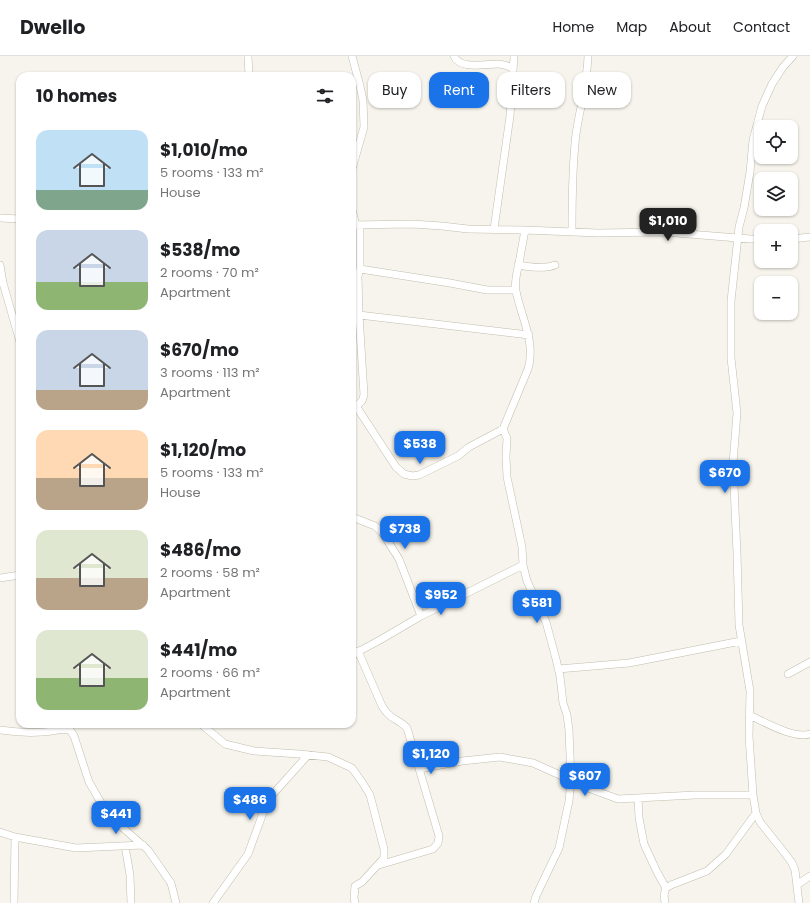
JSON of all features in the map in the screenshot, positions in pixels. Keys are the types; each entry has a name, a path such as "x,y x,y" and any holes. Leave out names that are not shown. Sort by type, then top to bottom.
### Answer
{"street":[{"path":"248,56 249,72"},
{"path":"352,56 363,100 364,122 356,155"},
{"path":"454,56 456,60 462,64 469,66 500,64 513,68"},
{"path":"494,229 510,116 514,56"},
{"path":"572,232 573,176 576,134 588,70 588,56"},
{"path":"793,56 783,67 772,84 762,106 753,140 746,201 739,227 731,301 731,358 737,413 733,463 739,625 750,691 749,736 753,795 756,813 760,822 787,856 795,870 799,903"},
{"path":"0,218 16,219"},
{"path":"356,404 362,401 364,395 359,316 358,276 360,269 356,225 412,224 442,226 468,230 494,229 572,232 664,232 754,239"},
{"path":"356,408 396,467 404,474 412,476 419,475 458,456 469,447 503,429 530,362 529,335 516,290 518,265 525,230"},
{"path":"798,238 810,237"},
{"path":"0,265 5,291 16,328"},
{"path":"518,265 526,267 547,267 555,265"},
{"path":"360,269 486,290 516,290"},
{"path":"359,316 529,335"},
{"path":"503,429 507,438 506,457 508,477 522,547 523,565 530,587 546,622 558,669 568,730 572,780 560,848 534,903"},
{"path":"356,519 375,526 382,532 399,559 421,616"},
{"path":"356,652 421,616 523,565"},
{"path":"0,578 16,576"},
{"path":"558,669 629,663 741,641"},
{"path":"356,655 387,714 402,722 407,728 439,836 438,843 433,849 379,865"},
{"path":"788,674 810,662"},
{"path":"749,715 787,732 804,736 810,734"},
{"path":"206,728 225,744 254,751 328,757 352,768 370,796 384,849 384,858 379,865 362,882 355,886 355,903"},
{"path":"0,730 18,732 42,732 64,729 70,730 74,736 89,782 104,808 114,820 148,850 171,883 176,903"},
{"path":"214,903 248,854 267,802 308,755"},
{"path":"419,769 462,761 500,757 533,763 580,785 618,799 695,795 753,795"},
{"path":"638,798 639,818 644,844 666,888"},
{"path":"665,903 664,895 666,888 707,871 726,854 756,813"},
{"path":"0,832 15,837 76,848 143,845"},
{"path":"14,903 15,837"},
{"path":"125,846 130,875 130,902"},
{"path":"797,884 810,876"}]}
